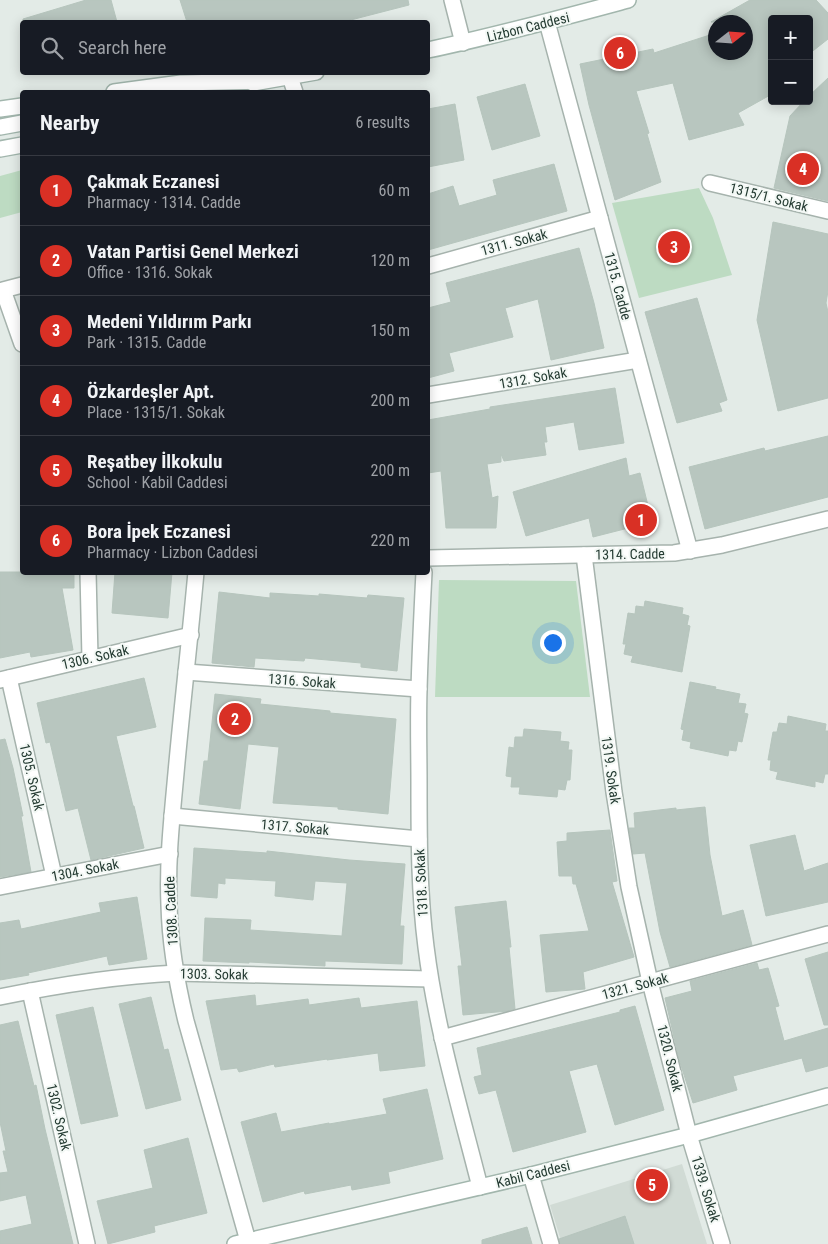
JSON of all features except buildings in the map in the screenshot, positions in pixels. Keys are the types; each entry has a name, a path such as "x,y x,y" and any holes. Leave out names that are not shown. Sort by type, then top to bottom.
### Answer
{"street":[{"path":"452,0 463,43"},
{"name":"Lizbon Caddesi","path":"430,50 547,22 628,0"},
{"name":"1315. Cadde","path":"547,22 690,551"},
{"path":"209,90 300,75"},
{"path":"290,77 294,90"},
{"path":"129,90 182,83 262,81"},
{"path":"238,90 262,81"},
{"path":"0,109 20,106"},
{"path":"0,127 20,123"},
{"path":"0,149 20,145"},
{"name":"1315/1. Sokak","path":"710,183 828,211"},
{"name":"1311. Sokak","path":"430,265 600,218"},
{"path":"20,286 3,290 20,338"},
{"name":"1312. Sokak","path":"430,396 638,360"},
{"name":"1314. Cadde","path":"430,558 658,554 690,551 828,519"},
{"name":"1319. Sokak","path":"584,555 619,825 630,894 650,982"},
{"path":"88,575 90,658"},
{"name":"1308. Cadde","path":"196,575 172,816 169,914 186,1022 242,1242"},
{"name":"1318. Sokak","path":"424,575 419,690 419,839 422,909 430,979 442,1038 480,1187"},
{"name":"1306. Sokak","path":"5,679 191,634"},
{"name":"1316. Sokak","path":"186,672 419,690"},
{"name":"1305. Sokak","path":"5,679 54,876"},
{"name":"1317. Sokak","path":"172,816 419,839"},
{"name":"1304. Sokak","path":"0,886 170,854"},
{"name":"1321. Sokak","path":"442,1038 828,934"},
{"name":"1303. Sokak","path":"0,997 65,985 139,975 177,973 430,979"},
{"name":"1320. Sokak","path":"650,982 689,1135"},
{"name":"1302. Sokak","path":"30,991 87,1244"},
{"name":"Kabil Caddesi","path":"242,1242 531,1175 689,1135 828,1096"},
{"name":"1339. Sokak","path":"689,1135 722,1244"},
{"path":"531,1175 551,1244"}],"shaded area":[{"path":"682,1164 707,1244 562,1244 550,1205"}],"green space":[{"path":"20,171 20,213 0,218 0,176"},
{"path":"699,188 713,218 732,275 639,298 612,203"},
{"path":"439,580 576,581 590,697 435,697"}],"place":[{"name":"Bora İpek Eczanesi","path":"620,53"},
{"name":"Özkardeşler Apt.","path":"803,169"},
{"name":"Medeni Yıldırım Parkı","path":"674,247"},
{"name":"Çakmak Eczanesi","path":"641,520"},
{"name":"Vatan Partisi Genel Merkezi","path":"235,719"},
{"name":"Reşatbey İlkokulu","path":"652,1185"}]}
